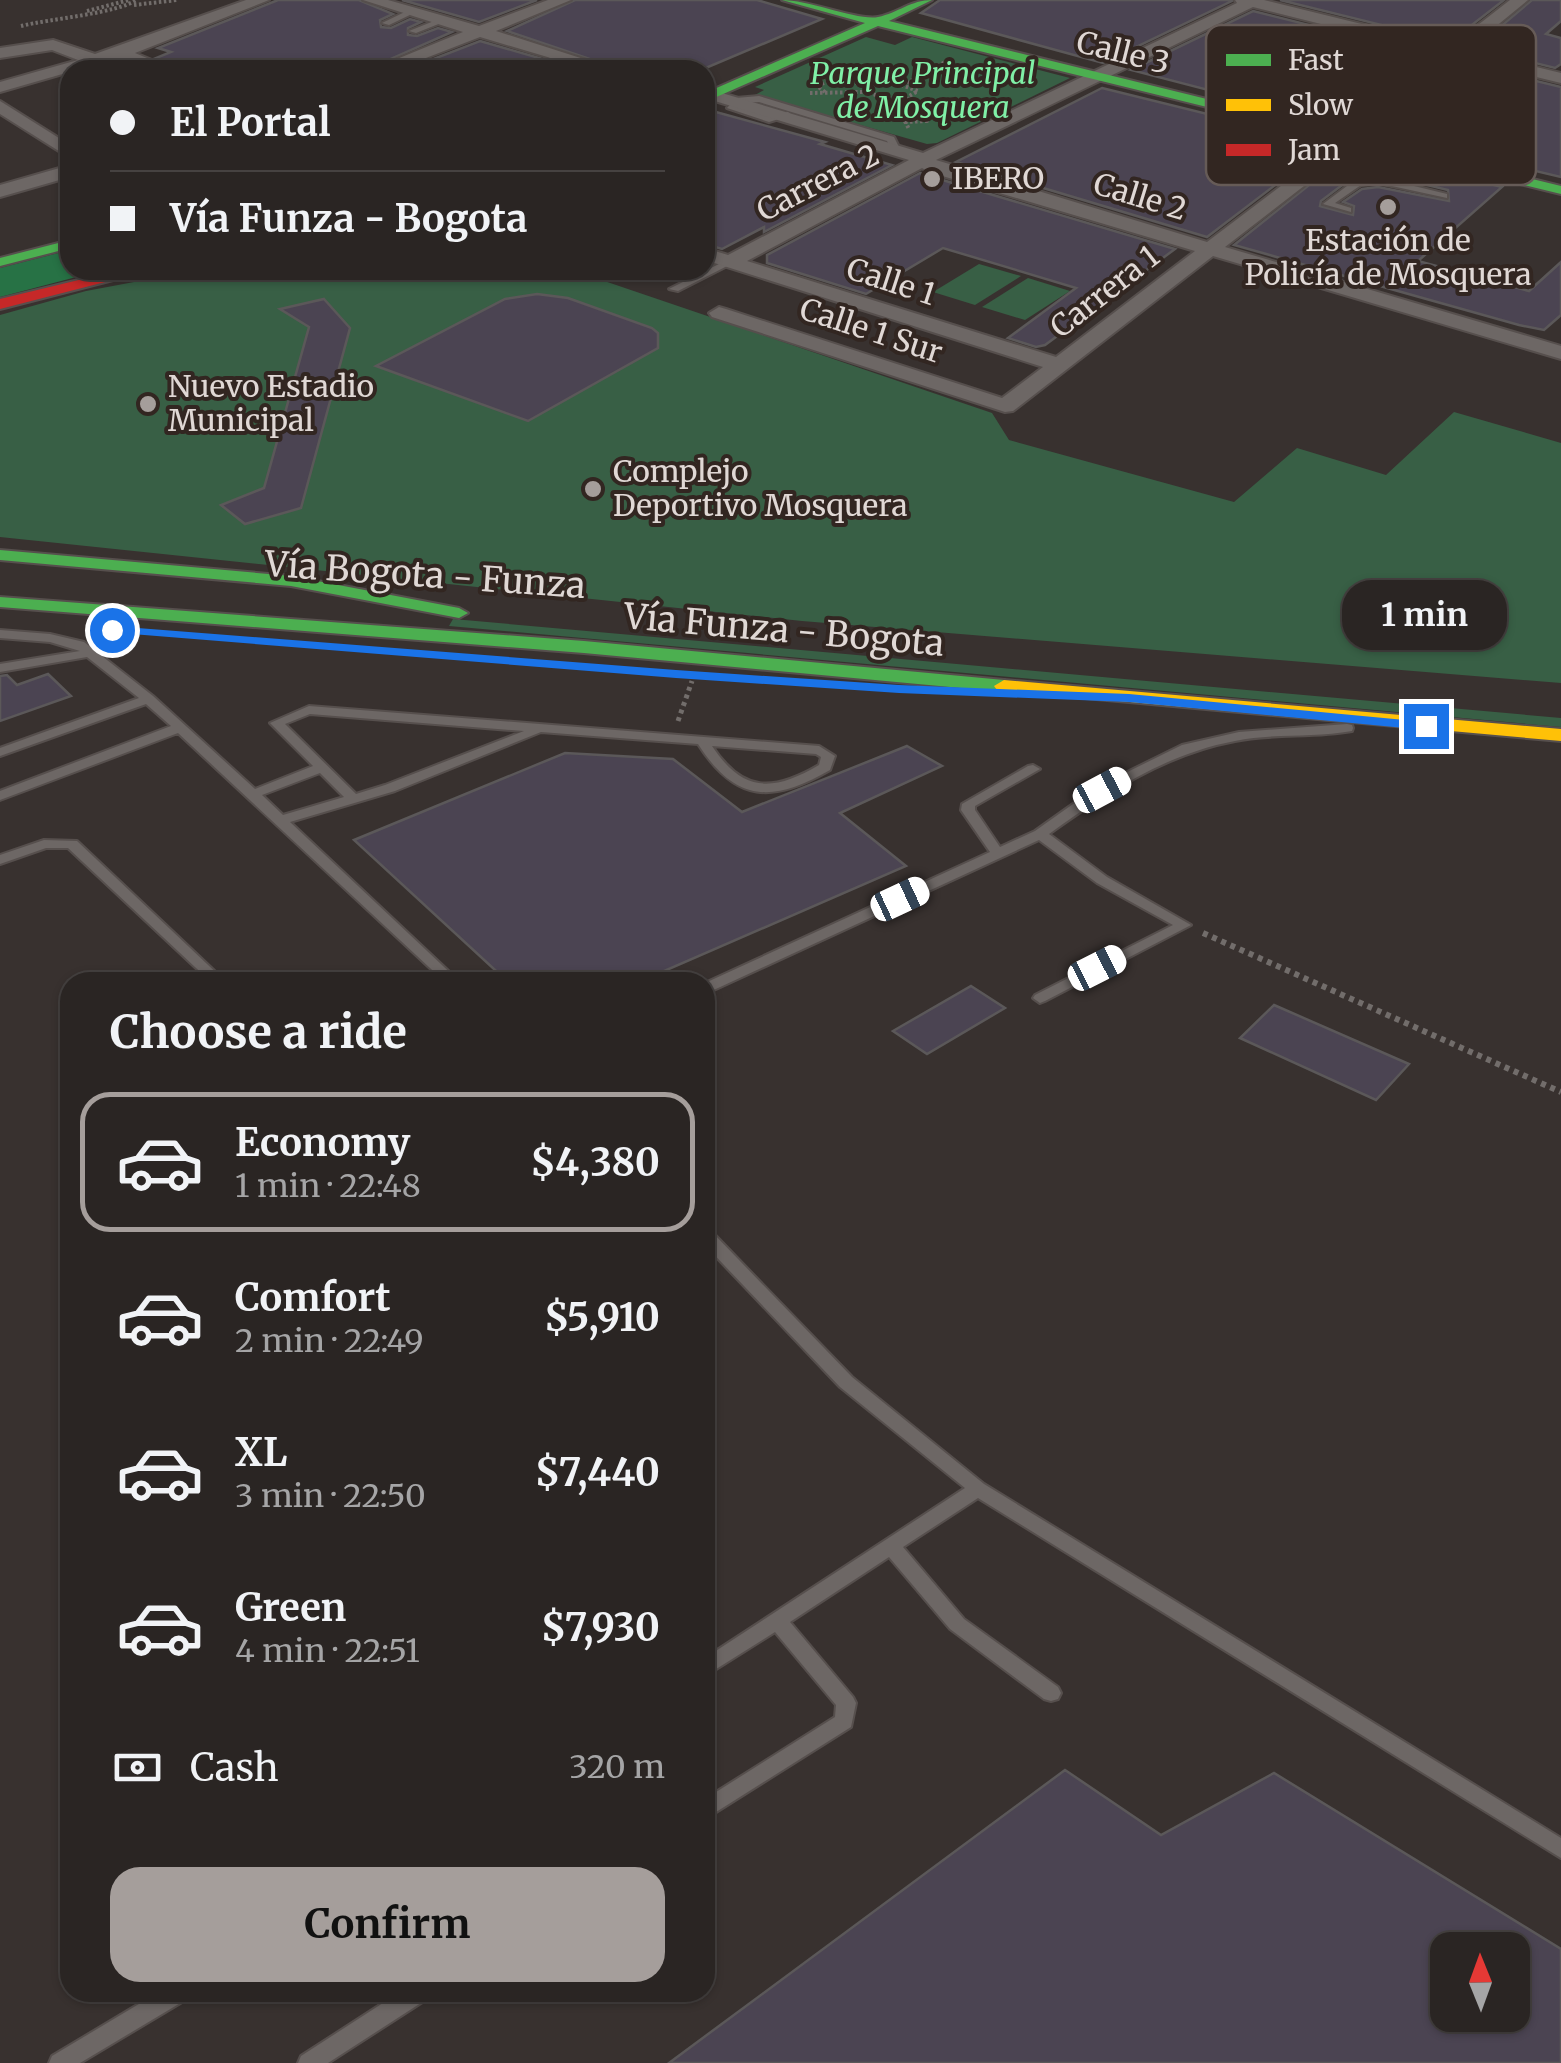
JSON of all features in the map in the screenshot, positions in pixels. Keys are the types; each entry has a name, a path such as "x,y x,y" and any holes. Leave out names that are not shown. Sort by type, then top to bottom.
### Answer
{"main road":[{"name":"Calle 3","path":"788,0 849,16 881,11 1095,76 1206,104"},
{"path":"715,87 881,11 926,0"},
{"path":"715,87 849,16"},
{"name":"Calle 3","path":"1536,184 1561,190"},
{"path":"0,262 60,247"},
{"path":"0,304 89,280"},
{"name":"Vía Bogota - Funza","path":"0,554 292,581 469,614 0,578"},
{"name":"Vía Funza - Bogota","path":"0,602 584,646 1426,726 1561,735"},
{"path":"0,622 676,674 899,689 1129,698"}],"street":[{"path":"0,53 54,45 95,60 262,0"},
{"path":"371,0 575,60"},
{"path":"406,60 563,0"},
{"name":"Carrera 1","path":"1488,25 1520,0"},
{"path":"1250,1 1348,25"},
{"name":"Carrera 2","path":"730,262 924,160 1250,1"},
{"path":"120,53 139,60"},
{"path":"0,86 60,70"},
{"name":"Calle 2","path":"715,93 896,141 936,168 1561,353"},
{"path":"0,106 60,146"},
{"path":"2,188 60,174"},
{"name":"Carrera 1","path":"1005,406 1294,185"},
{"name":"Calle 1","path":"715,257 1060,366"},
{"name":"Calle 1 Sur","path":"719,313 1005,406"}],"lane":[{"path":"386,23 412,12"},
{"path":"413,31 442,21"},
{"path":"551,60 561,56"},
{"path":"739,100 759,99 896,141"},
{"path":"1348,210 1328,204 1354,185"},
{"path":"1399,185 1444,196"},
{"path":"715,269 730,262"},
{"path":"674,289 693,280"},
{"path":"0,634 66,640 89,652 148,699 443,972"},
{"path":"0,668 89,652"},
{"path":"0,752 148,699"},
{"path":"352,796 276,723 279,718 309,710 819,750 828,756 825,768 802,782 765,790 734,782 715,763 704,743"},
{"path":"483,725 489,750"},
{"path":"715,984 1040,834 1102,790 1187,748 1239,736 1299,730 1426,726"},
{"path":"0,796 178,728"},
{"path":"280,820 390,788 539,730"},
{"path":"253,794 324,767"},
{"path":"998,854 968,810 969,804 1033,769"},
{"path":"1040,834 1102,880 1184,925"},
{"path":"0,860 44,844 72,844 208,972"},
{"path":"1040,998 1184,925"},
{"path":"715,1245 846,1382 978,1489 1561,1849"},
{"path":"715,1661 978,1489"},
{"path":"891,1546 957,1624 1051,1693"},
{"path":"715,1804 844,1722 846,1703 777,1621"},
{"path":"60,2063 162,2002"},
{"path":"309,2063 403,2002"}],"path":[{"path":"10,28 134,0 178,0"},
{"path":"124,9 134,0"},
{"path":"82,12 124,9 150,0"},
{"path":"906,83 953,58 936,54"},
{"path":"826,63 810,70 893,99 906,98 974,118 959,124"},
{"path":"825,93 816,86 836,77"},
{"path":"799,93 865,89 884,80 906,83 918,91 906,98"},
{"path":"893,99 914,139 896,141"},
{"path":"905,122 927,121 925,114 916,114 914,108 924,103"},
{"path":"671,740 692,680"},
{"path":"1184,925 1561,1092"}],"green space":[{"name":"Parque Principal de Mosquera","path":"866,37 895,45 912,37 1070,78 937,143 927,144 755,95 764,90 755,87"},
{"path":"60,253 60,280 65,280 0,297 0,268"},
{"path":"979,264 1021,276 975,305 933,292"},
{"path":"1028,278 1070,291 1025,320 982,307"},
{"name":"Complejo Deportivo Mosquera","path":"145,280 601,280 992,413 1009,440 1234,502 1297,448 1386,475 1454,412 1561,443 1561,683 802,621 0,537 0,315 86,291"},
{"path":"453,619 1561,718 1561,727 449,626"}],"building":[{"path":"278,0 359,0 393,14 380,20 381,27 391,28 410,19 421,22 408,28 408,35 417,36 438,28 452,32 389,60 162,60 156,58 171,52 158,48"},
{"path":"402,0 537,0 479,22"},
{"path":"575,0 757,0 822,19 715,64 715,60 593,60 507,31"},
{"path":"940,0 1232,1 1103,63 921,13"},
{"path":"1280,0 1504,0 1472,25 1381,25"},
{"path":"1532,0 1561,0 1561,21 1546,34 1561,38 1561,64 1555,68 1536,63 1536,25 1502,25"},
{"path":"1253,11 1309,25 1224,25"},
{"path":"1206,34 1206,89 1131,70"},
{"path":"480,41 539,58 536,60 431,60"},
{"path":"1536,81 1561,87 1561,177 1536,171"},
{"path":"1102,88 1206,114 1206,185 1275,185 1207,237 956,162"},
{"path":"715,112 892,165 764,232 764,227 722,249 715,247"},
{"path":"920,173 1175,249 1045,345 1036,347 1008,338 1076,288 943,248 866,294 767,263 767,255"},
{"path":"1309,185 1342,185 1320,206 1353,215 1354,206 1343,202 1362,189 1378,187 1449,201 1448,190 1427,185 1494,185 1502,187 1418,261 1529,291 1561,262 1561,315 1544,330 1519,325 1234,245"},
{"path":"537,294 568,298 652,328 658,333 658,348 528,421 376,366 505,299"},
{"path":"324,299 350,328 301,508 245,524 221,505 264,488 309,327 280,309"},
{"path":"48,674 71,696 0,721 0,676 7,675 17,685"},
{"path":"907,746 942,766 840,813 906,866 662,972 497,972 354,840 565,753 673,759 742,812"},
{"path":"971,986 1005,1008 927,1054 893,1031"},
{"path":"1274,1005 1409,1064 1376,1100 1240,1038"},
{"path":"1065,1770 1161,1835 1274,1773 1561,1949 1561,2063 669,2063"}],"traffic: fast":[{"path":"788,0 1206,103"},
{"path":"715,94 926,0"},
{"path":"1536,184 1561,190"},
{"path":"0,262 60,247"},
{"path":"0,555 291,581 459,613"},
{"path":"0,602 584,647 1004,686"}],"traffic: slow":[{"path":"1004,686 1561,735"}],"traffic: jam":[{"path":"0,304 89,280"}],"place":[{"name":"IBERO","path":"932,179"},
{"name":"Estación de Policía de Mosquera","path":"1388,207"},
{"name":"Nuevo Estadio Municipal","path":"148,404"},
{"name":"Complejo Deportivo Mosquera","path":"593,489"}],"route":[{"path":"112,630 899,689 1129,698 1426,726"}]}
